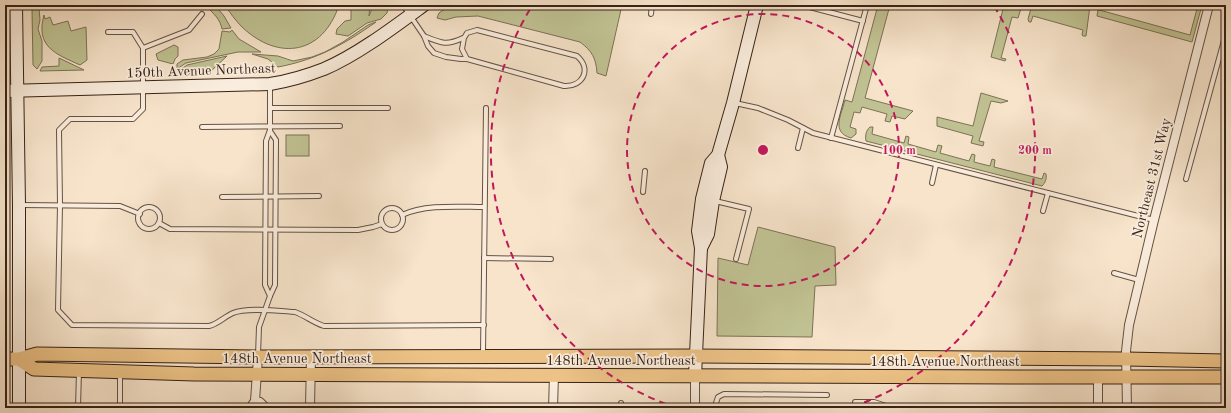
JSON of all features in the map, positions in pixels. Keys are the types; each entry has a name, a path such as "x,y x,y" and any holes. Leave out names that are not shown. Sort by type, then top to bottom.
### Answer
{"main road":[{"name":"148th Avenue Northeast","path":"5,359 19,359 37,354 258,357 696,356 1226,361"},
{"name":"148th Avenue Northeast","path":"19,359 34,369 194,374 1127,378 1226,377"}],"street":[{"path":"16,5 19,205 19,408"},
{"name":"150th Avenue Northeast","path":"5,91 270,84 298,78 325,69 358,51 424,5"},
{"path":"695,408 701,248 698,230 702,199 710,163 718,155 733,103 757,5"},
{"name":"Northeast 31st Way","path":"1127,408 1126,351 1129,325 1154,220 1209,5"},
{"path":"701,248 708,234 712,200 721,167 718,155"},
{"path":"258,357 253,405 260,402 266,408"},
{"path":"310,408 311,357"},
{"path":"553,408 554,375"},
{"path":"1098,377 1098,408"}],"lane":[{"path":"403,5 424,36 428,46 434,53 446,57 461,59 467,58 564,86 576,85 580,82 585,70 582,61 578,56 477,30 472,30 467,33 464,38 462,49 467,58"},
{"path":"651,14 652,5"},
{"path":"802,5 863,21"},
{"path":"831,138 867,5"},
{"path":"142,48 190,30 202,14"},
{"path":"108,32 132,32 142,48 143,109 133,119 70,119 59,130 60,205 58,310 72,325 209,326 216,324 237,311 265,310 295,312 302,314 317,324 324,326 484,326"},
{"path":"1186,179 1226,33"},
{"path":"424,36 446,43 454,43 464,38"},
{"path":"270,84 271,108 270,129 266,141 265,196 265,285 270,296"},
{"path":"733,103 758,108 788,120 813,133 1154,220"},
{"path":"271,108 388,108"},
{"path":"484,357 484,207 486,108"},
{"path":"202,127 270,129 340,126"},
{"path":"798,148 804,128"},
{"path":"258,357 259,327 270,296 276,285 276,140 270,129"},
{"path":"932,183 936,165"},
{"path":"643,192 645,171"},
{"path":"1043,212 1048,193"},
{"path":"222,197 319,196"},
{"path":"712,200 749,209 736,259"},
{"path":"19,205 120,206 140,214"},
{"path":"402,215 411,211 425,208 484,207"},
{"path":"146,208 154,209 160,215 159,223 153,228 144,228 140,223 140,214 146,208"},
{"path":"388,209 396,209 402,215 402,224 397,229 388,229 382,224 382,216 388,209"},
{"path":"159,223 170,229 265,230 358,230 373,228 382,224"},
{"path":"484,258 551,259"},
{"path":"1114,273 1139,280"},
{"path":"78,408 79,371"},
{"path":"120,408 121,372"},
{"path":"716,408 718,397 724,394 827,395"},
{"path":"855,408 855,402 874,402 886,406"},
{"path":"621,403 621,408"}],"green space":[{"path":"208,5 215,5 231,28 222,29 218,19 207,7"},
{"path":"225,5 339,5 332,21 322,34 311,43 298,48 285,48 271,45 256,38 240,25"},
{"path":"370,5 369,16 373,6 375,5 391,5 388,7 387,13 381,19 367,23 348,36 336,34 337,29 345,21 351,20 351,6"},
{"path":"451,5 622,5 606,76 597,73 593,55 580,42 478,16 456,17 445,20 437,18 439,13"},
{"path":"878,5 890,5 865,98 913,111 905,119 892,116 890,122 885,121 887,114 862,107 860,113 854,112 850,127 856,129 856,134 851,138 841,132 839,128 840,117 845,100 852,102"},
{"path":"1004,5 1022,5 1018,18 1012,17 1001,58 1006,59 1005,61 991,57"},
{"path":"1032,5 1090,6 1086,36 1082,35 1083,30 1033,16 1031,22 1029,22 1028,19"},
{"path":"1198,5 1202,5 1192,42 1097,16 1098,10 1103,11 1190,35"},
{"path":"39,8 40,20 38,29 42,41 42,61 37,69 33,65 32,10"},
{"path":"44,15 45,19 50,17 53,25 68,21 71,31 86,27 87,60 80,65 63,57 50,48 42,35"},
{"path":"376,22 330,50 318,55 305,60 292,64 278,67 268,59 252,54 278,56 293,61 312,57 325,52 368,25"},
{"path":"232,30 239,39 261,52 238,52 186,63 177,69 177,64 183,60 207,57 214,54 219,49 222,31 230,32"},
{"path":"174,45 178,47 178,56 173,64 158,60 156,54"},
{"path":"227,56 211,71 179,71 187,65"},
{"path":"59,58 84,70 40,71 42,67 59,66"},
{"path":"981,93 1008,101 1001,103 991,101 979,141 984,142 983,146 971,143 973,136 937,126 937,117 973,126"},
{"path":"870,127 873,127 872,134 904,143 906,136 909,137 908,144 936,152 938,145 942,146 940,153 969,161 972,154 975,155 974,162 990,166 992,159 995,160 994,167 1042,179 1044,173 1046,174 1046,181 1042,186 866,141 866,133"},
{"path":"286,135 309,135 309,156 286,156"},
{"path":"758,227 835,247 836,285 815,286 812,337 717,336 718,258 748,265"}]}
